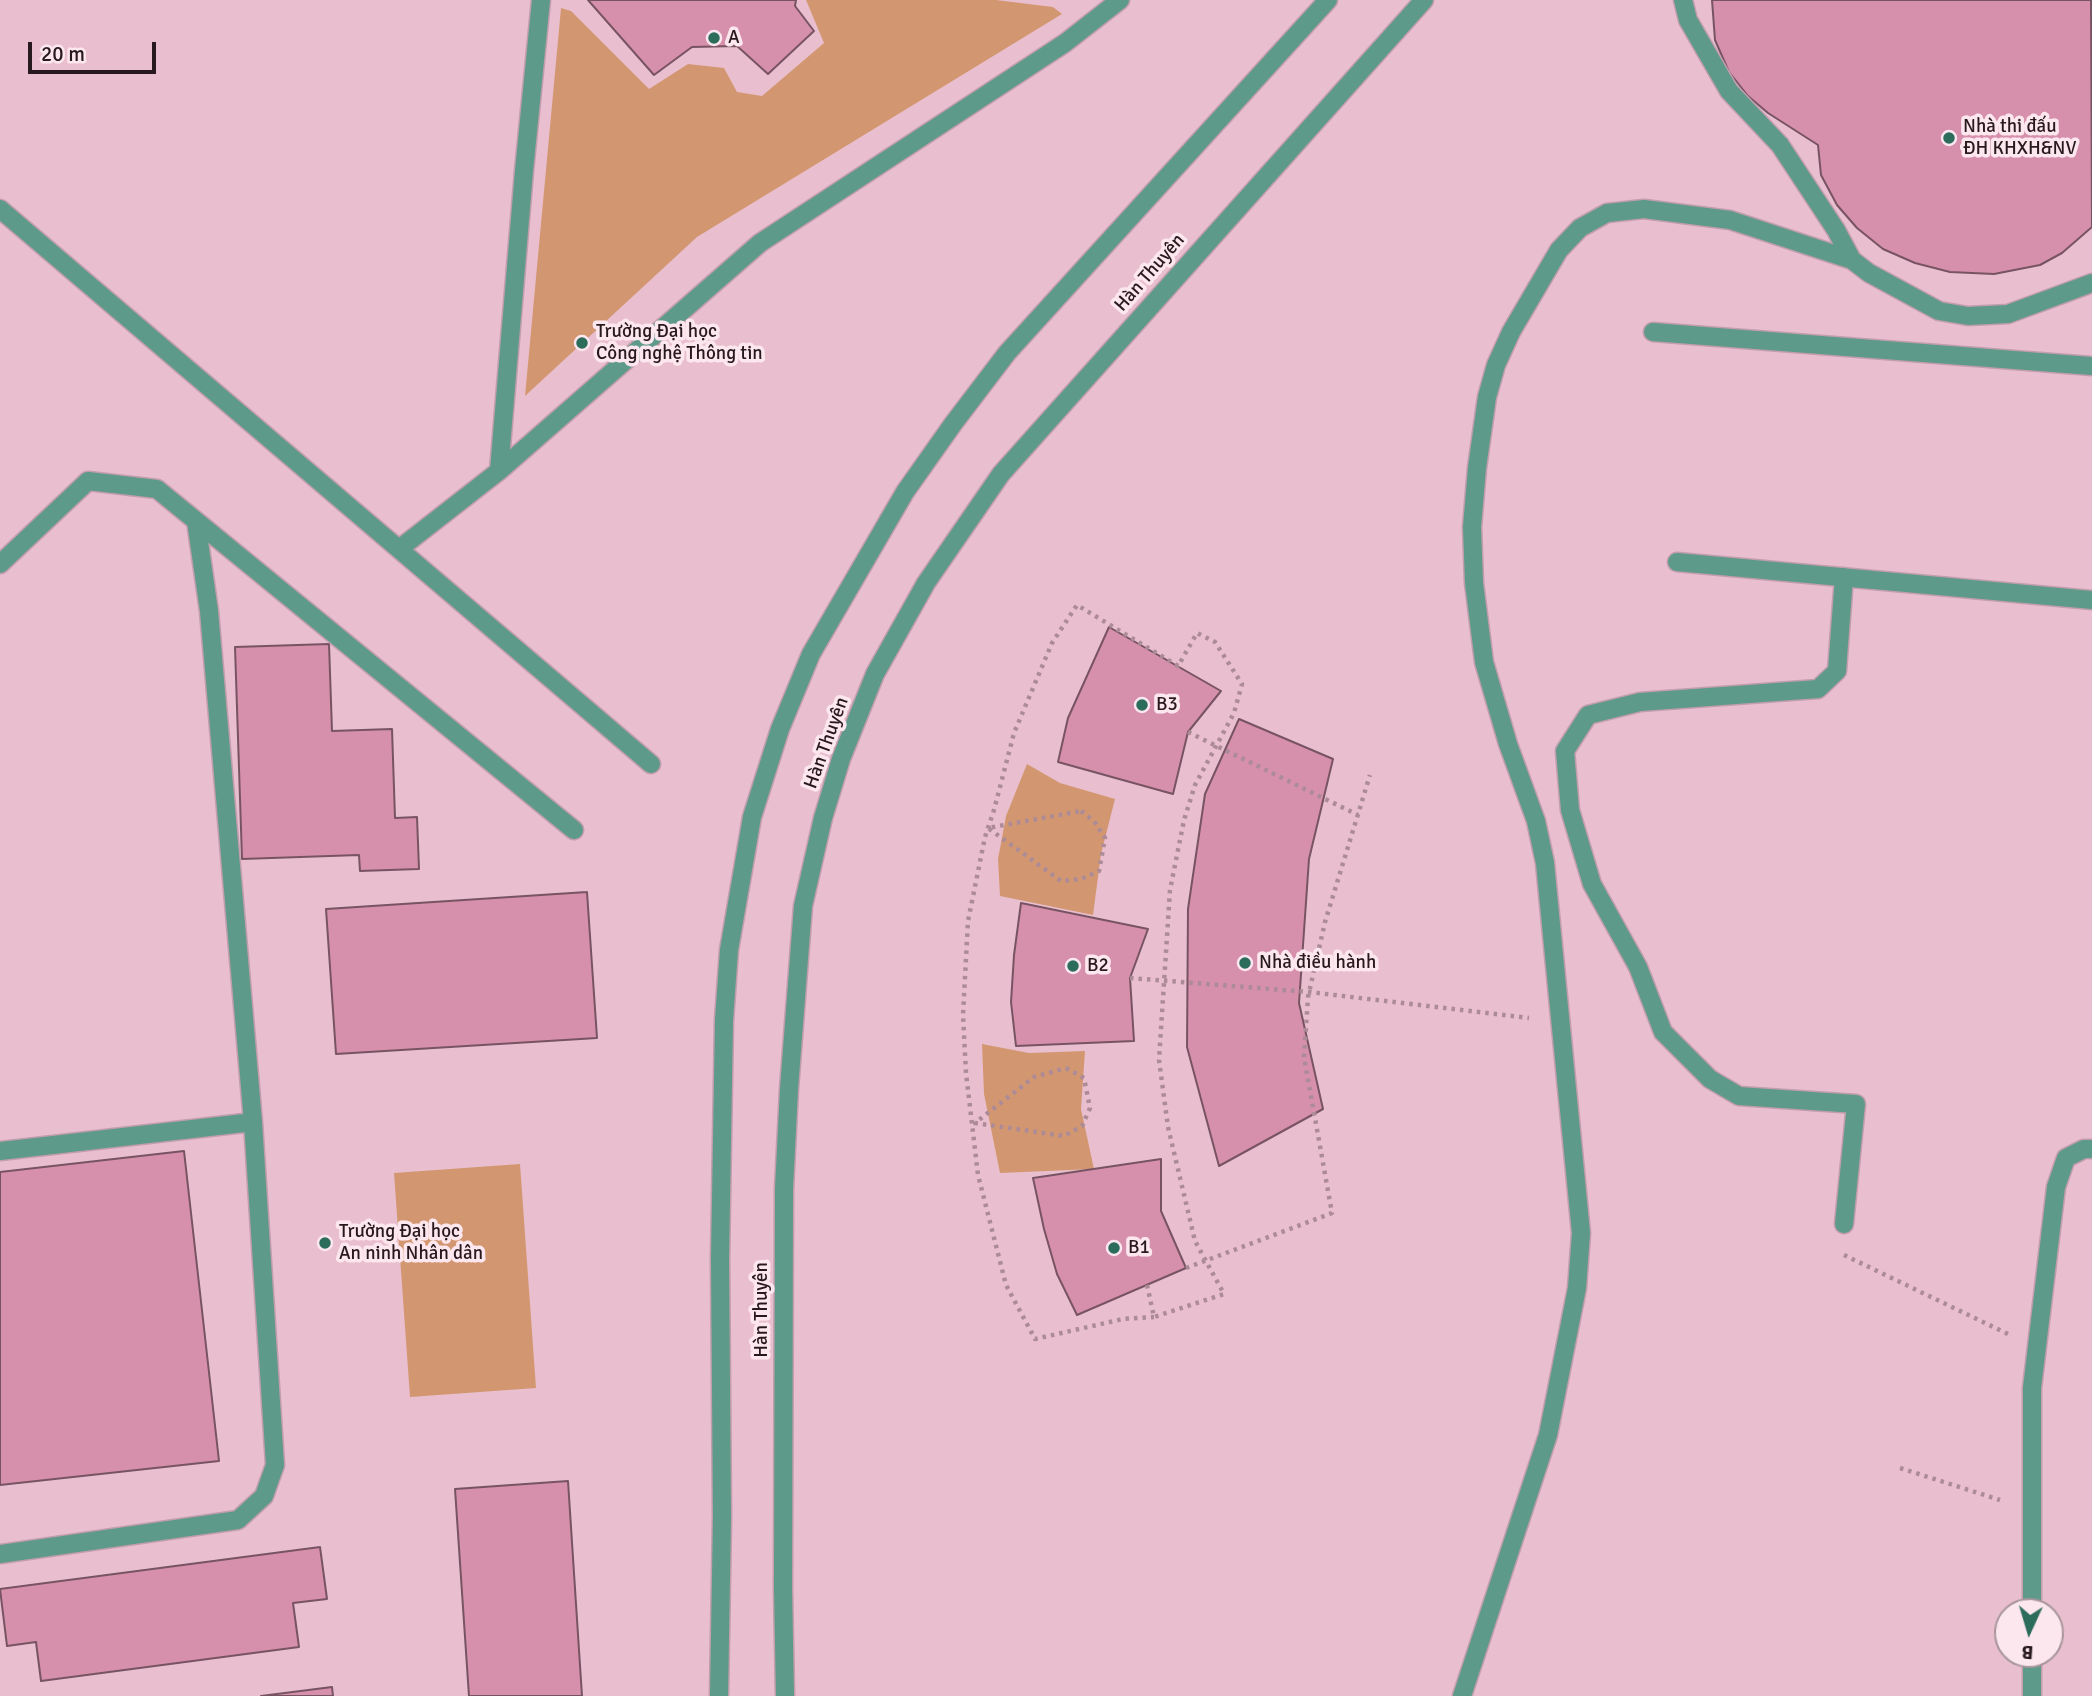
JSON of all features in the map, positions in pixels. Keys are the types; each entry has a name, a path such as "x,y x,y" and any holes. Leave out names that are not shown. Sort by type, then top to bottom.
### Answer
{"street":[{"path":"499,471 541,0"},
{"path":"399,550 499,471 760,243 1065,43 1120,0"},
{"path":"719,1696 722,1517 720,1259 724,1020 729,950 752,817 780,729 811,654 905,492 953,424 1007,353 1328,0"},
{"name":"Hàn Thuyên","path":"785,1696 784,1189 789,1089 803,906 823,818 841,759 875,674 919,594 1001,474 1424,0"},
{"path":"1683,0 1688,20 1729,92 1780,145 1836,230 1852,260"},
{"path":"0,209 651,764"},
{"path":"1462,1696 1548,1435 1577,1288 1581,1233 1545,863 1535,821 1508,744 1484,662 1474,583 1472,527 1476,480 1487,397 1496,365 1511,332 1559,250 1580,228 1607,213 1644,209 1730,220 1852,260 1870,273 1939,311 1968,316 2008,314 2092,283"},
{"path":"1653,332 2092,366"},
{"path":"0,564 88,481 157,489 574,830"},
{"path":"0,1554 238,1520 264,1496 275,1465 253,1122 209,611 196,521"},
{"path":"1677,562 2092,600"},
{"path":"1844,577 1838,671 1818,689 1640,702 1588,715 1566,751 1570,810 1592,884 1638,967 1663,1032 1710,1079 1739,1096 1856,1104 1844,1224"},
{"path":"0,1152 253,1122"},
{"path":"2032,1598 2032,1388 2056,1187 2066,1158 2084,1149 2092,1149"},
{"path":"2032,1668 2032,1696"}],"path":[{"path":"1077,605 1178,666 1197,633 1215,642 1242,684 1234,713 1216,746 1195,785 1184,820 1170,890 1159,1060 1168,1127 1195,1241 1224,1294 1154,1317 1123,1319 1035,1339 1006,1285 978,1175 966,1073 963,1015 968,921 988,828 1014,733 1052,643 1077,605"},
{"path":"1188,732 1358,815"},
{"path":"1186,1268 1332,1213 1304,1057 1309,992 1325,922 1370,775"},
{"path":"1081,811 1094,821 1105,838 1099,871 1082,879 1061,881 988,828 1081,811"},
{"path":"1129,978 1309,992 1561,1022"},
{"path":"1066,1068 1084,1078 1090,1108 1082,1126 1064,1136 975,1123 1034,1077 1066,1068"},
{"path":"1843,1255 2036,1348"},
{"path":"1147,1285 1154,1317"},
{"path":"1900,1468 2031,1510"}],"shaded area":[{"path":"806,0 996,0 1053,7 1062,14 697,237 525,396 561,8 571,11 649,89 688,64 724,68 737,92 762,96 824,43"},
{"path":"1027,764 1060,783 1115,799 1101,854 1093,915 1000,896 998,859 1006,816"},
{"path":"982,1044 1029,1053 1085,1051 1081,1109 1094,1169 1000,1173 984,1094"},
{"path":"520,1164 536,1388 410,1397 394,1173"}],"building":[{"name":"A","path":"588,0 796,0 795,6 814,31 768,74 737,46 692,47 654,75"},
{"name":"Nhà thi đấu ĐH KHXH&NV","path":"1712,0 2091,0 2092,227 2062,253 2040,265 1994,274 1950,272 1915,263 1883,249 1857,228 1837,205 1821,175 1818,145 1768,113 1748,96 1729,72 1715,40"},
{"name":"B3","path":"1109,627 1221,691 1188,732 1173,794 1058,762 1068,718"},
{"path":"329,644 332,731 392,729 395,818 417,817 419,869 360,871 359,855 242,859 235,647"},
{"name":"Nhà điều hành","path":"1239,719 1333,759 1309,859 1299,1003 1323,1109 1219,1166 1187,1047 1188,909 1205,794"},
{"path":"587,892 597,1038 336,1054 326,909"},
{"name":"B2","path":"1021,903 1148,929 1130,978 1134,1041 1016,1046 1011,1002"},
{"path":"184,1151 219,1461 0,1485 0,1172"},
{"name":"B1","path":"1161,1159 1161,1211 1186,1268 1077,1315 1057,1274 1033,1178"},
{"path":"568,1481 582,1696 469,1696 455,1489"},
{"path":"320,1547 327,1599 293,1603 299,1647 41,1681 36,1642 7,1646 0,1589"},
{"path":"332,1687 333,1696 261,1696"}],"place":[{"name":"A","path":"714,38"},
{"name":"Nhà thi đấu ĐH KHXH&NV","path":"1949,138"},
{"name":"Trường Đại học Công nghệ Thông tin","path":"582,343"},
{"name":"B3","path":"1142,705"},
{"name":"Nhà điều hành","path":"1245,963"},
{"name":"B2","path":"1073,966"},
{"name":"Trường Đại học An ninh Nhân dân","path":"325,1243"},
{"name":"B1","path":"1114,1248"}]}
